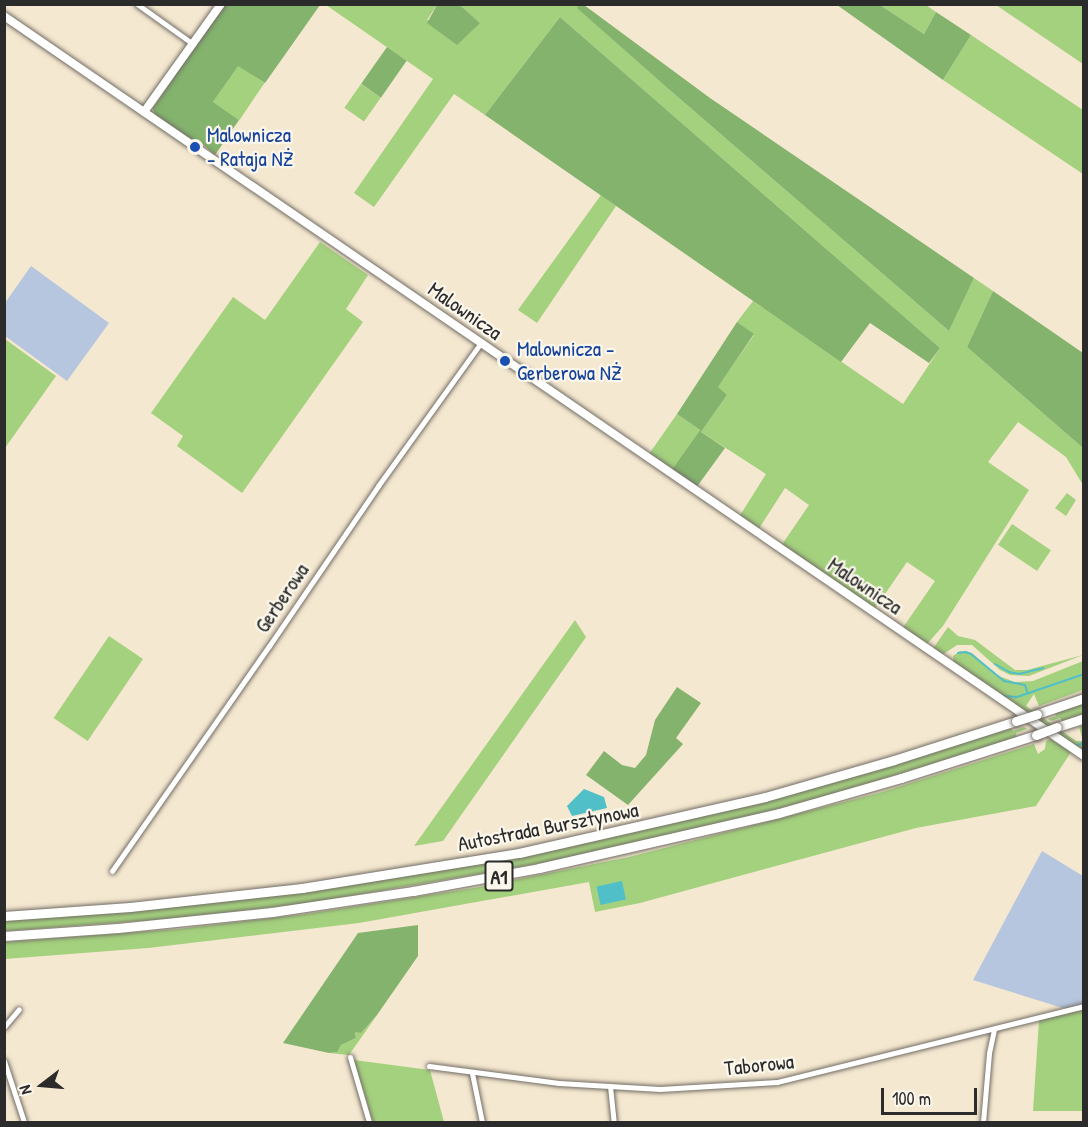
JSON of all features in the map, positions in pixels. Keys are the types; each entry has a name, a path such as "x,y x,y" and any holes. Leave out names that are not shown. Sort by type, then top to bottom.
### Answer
{"highway":[{"name":"Autostrada Bursztynowa","path":"4,916 142,906 302,888 519,852 765,796 894,760 1083,698"},
{"name":"Autostrada Bursztynowa","path":"4,936 130,927 272,912 413,891 539,868 779,813 901,778 1083,718"}],"street":[{"path":"137,4 193,44"},
{"path":"144,112 221,4"},
{"name":"Malownicza","path":"4,16 1083,756"},
{"name":"Gerberowa","path":"112,871 378,486 480,344"},
{"name":"Taborowa","path":"429,1066 472,1073 610,1086 682,1089 777,1082 994,1030 1003,1024 1083,1006"},
{"path":"4,1027 19,1009"},
{"path":"984,1122 990,1041 994,1030"},
{"path":"350,1057 369,1122"},
{"path":"4,1061 24,1122"},
{"path":"472,1073 482,1122"},
{"path":"610,1086 614,1122"}],"shaded area":[{"path":"31,266 109,323 67,381 5,336 5,303"},
{"path":"1042,851 1083,876 1083,1005 1066,1009 973,980"}],"green space":[{"path":"580,4 710,98 974,278 949,331 577,8"},
{"path":"224,5 320,5 265,83 238,66 213,102 239,120 215,155 198,140 194,143 155,116 153,108"},
{"path":"326,5 437,5 427,20 480,23 460,5 580,5 578,8 672,92 949,331 974,278 993,291 967,347 1083,448 1083,485 1066,457 1018,422 988,462 1029,490 943,626 926,645 902,629 935,581 907,562 874,610 781,546 809,505 785,488 758,530 739,517 766,474 701,432 727,395 717,388 754,335 737,322 753,301 903,404 940,348 560,17 485,115 454,94 374,207 354,193 433,79"},
{"path":"437,5 460,5 480,23 457,45 427,23"},
{"path":"837,5 880,5 924,34 936,12 971,35 943,80"},
{"path":"880,5 926,5 936,12 924,34"},
{"path":"996,5 1083,5 1083,64"},
{"path":"560,17 940,348 929,363 870,323 841,362 485,115"},
{"path":"971,35 1083,110 1083,174 943,80"},
{"path":"387,47 407,61 381,98 361,84"},
{"path":"238,65 265,83 239,120 213,102"},
{"path":"361,84 381,98 364,122 344,108"},
{"path":"601,195 616,206 537,323 518,310"},
{"path":"320,242 368,275 346,309 363,322 242,493 177,446 183,436 151,413 233,297 265,320"},
{"path":"993,291 1083,353 1083,448 967,347"},
{"path":"737,322 754,334 718,387 727,395 701,432 725,448 696,488 671,471 700,430 677,414"},
{"path":"5,339 56,376 5,448"},
{"path":"677,414 700,430 671,471 648,455"},
{"path":"1067,493 1076,500 1066,516 1055,508"},
{"path":"1012,524 1051,550 1037,571 998,545"},
{"path":"575,620 586,637 443,841 414,846"},
{"path":"948,627 958,636 975,640 1015,670 1027,670 1083,655 1029,676 1010,675 1000,670 972,645 957,645 942,655 932,650"},
{"path":"109,636 143,659 88,741 54,718"},
{"path":"960,651 972,653 996,675 1015,682 1033,681 1083,661 1083,690 1039,706 1034,694 1026,706 1076,741 1083,741 1083,753 954,665 953,656"},
{"path":"677,687 701,703 676,738 683,744 628,805 586,775 604,751 622,765 635,768 646,755 655,720"},
{"path":"1083,702 1083,714 1062,722 1060,718 1051,721 1048,719 1056,716 1055,712"},
{"path":"1083,726 1083,741 1079,727"},
{"path":"1024,727 1027,729 1016,733 1017,738 829,795 736,820 548,862 308,903 167,919 5,931 5,920 166,908 306,892 545,851 733,809 862,774 1011,728 1013,731"},
{"path":"1051,739 1071,752 1036,806 916,828 640,903 595,912 589,882 359,923 148,948 5,959 5,942 178,929 306,914 480,887 629,857 879,793 1034,744 1038,754 1045,749 1046,741"},
{"path":"418,925 418,956 377,1015 361,1033 355,1032 356,1038 341,1045 337,1052 329,1053 283,1043 358,933"},
{"path":"1083,1010 1083,1111 1033,1111 1039,1020"},
{"path":"377,1015 349,1055 329,1053 336,1052 341,1045 356,1038 355,1031 361,1033"},
{"path":"354,1060 430,1070 444,1122 373,1122"}],"water":[{"path":"584,789 604,797 607,808 572,816 567,806"},
{"path":"622,881 626,900 601,905 597,886"}],"waterway":[{"path":"958,653 971,654 1004,681 1025,685 1028,694"},
{"path":"995,664 1009,672 1019,674 1043,668"},
{"path":"1004,696 1017,697 1084,674"},
{"path":"1077,745 1084,743"}],"place":[{"name":"Malownicza - Rataja NŻ","path":"195,147"},
{"name":"Malownicza - Gerberowa NŻ","path":"505,361"}]}
